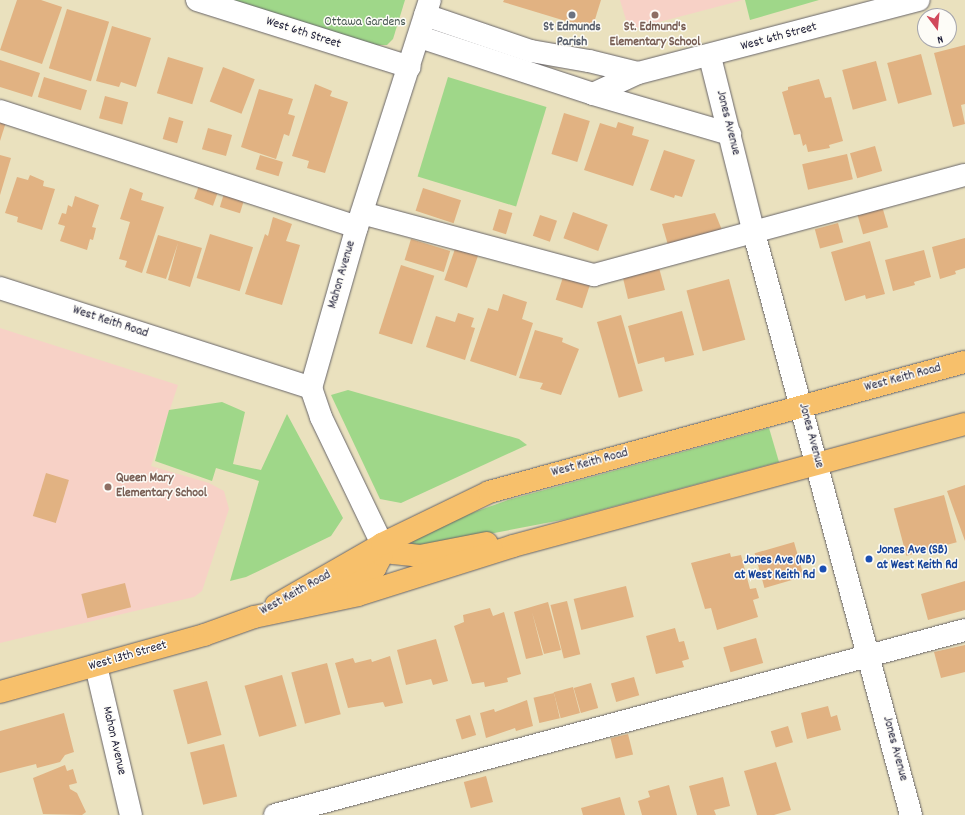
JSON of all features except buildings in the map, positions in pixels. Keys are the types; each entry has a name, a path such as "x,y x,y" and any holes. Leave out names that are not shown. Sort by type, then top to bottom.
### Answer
{"main road":[{"name":"West Keith Road","path":"254,617 382,544 489,492 965,362"},
{"name":"West Keith Road","path":"254,617 358,595 513,546 965,424"},
{"path":"382,544 386,550 404,556 420,556 487,543 513,546"},
{"path":"304,606 376,568 382,556 382,544"},
{"name":"West 13th Street","path":"0,692 204,635 254,617"}],"street":[{"name":"West 6th Street","path":"197,0 410,67"},
{"name":"West 6th Street","path":"593,94 638,73 710,56 919,0"},
{"name":"West 6th Street","path":"428,8 531,51 589,61 638,73"},
{"name":"Mahon Avenue","path":"311,388 360,220 420,37 428,8"},
{"path":"420,37 593,94 730,134"},
{"name":"Jones Avenue","path":"710,56 754,233 818,464 911,815"},
{"path":"0,111 360,220 594,276 965,175"},
{"name":"West Keith Road","path":"0,288 311,388"},
{"path":"311,388 321,417 382,544"},
{"path":"275,815 965,630"},
{"name":"Mahon Avenue","path":"96,666 131,815"}],"shaded area":[{"name":"St. Edmund's Elementary School","path":"620,0 743,0 629,30"},
{"name":"Queen Mary Elementary School","path":"0,328 178,385 151,466 209,483 224,491 229,509 202,591 194,597 0,643"}],"green space":[{"name":"Ottawa Gardens","path":"215,0 405,0 393,39 387,45 374,45"},
{"path":"745,0 819,0 750,20"},
{"path":"448,77 546,107 516,207 418,176"},
{"path":"348,390 519,439 527,445 401,503 380,499 331,395"},
{"path":"222,402 245,412 233,464 261,470 287,414 343,518 331,536 246,577 230,581 259,481 216,468 212,481 155,461 169,410"},
{"path":"769,428 779,462 567,519 415,548 413,547 412,541 458,518 508,500"}],"place":[{"name":"St Edmunds Parish","path":"572,15"},
{"name":"St. Edmund's Elementary School","path":"655,15"},
{"name":"Queen Mary Elementary School","path":"108,487"},
{"name":"Jones Ave (SB) at West Keith Rd","path":"869,559"},
{"name":"Jones Ave (NB) at West Keith Rd","path":"823,569"}]}
